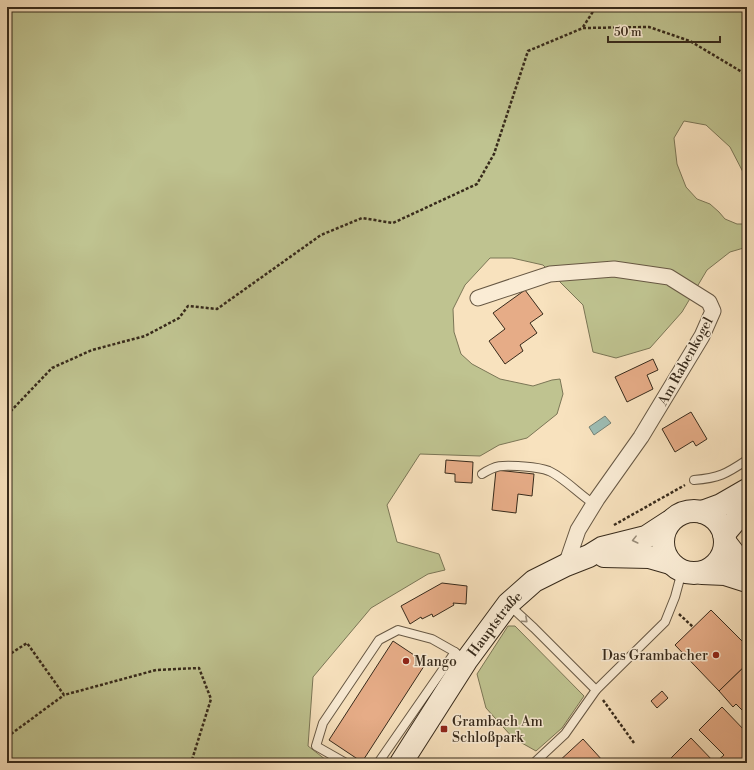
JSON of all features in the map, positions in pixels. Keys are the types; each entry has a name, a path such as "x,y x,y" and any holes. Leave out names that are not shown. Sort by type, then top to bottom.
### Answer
{"main road":[{"name":"Hauptstraße","path":"401,763 460,656 508,604 534,581 566,564 589,556 602,548 646,537 684,512 702,512 721,505 747,490"},
{"path":"669,522 664,530 662,538 662,547 665,556 685,569 710,569 722,556 725,538 747,502"},
{"path":"702,512 715,519 720,525 725,538 735,555 747,564"},
{"name":"Hauptstraße","path":"589,556 648,557 685,569 725,574 747,581"}],"street":[{"name":"Am Rabenkogel","path":"478,298 550,274 614,269 669,278 709,302 713,311 702,336 641,436 578,530 566,564"}],"lane":[{"path":"694,480 718,476 728,472 747,460"},
{"path":"482,474 501,465 540,468 550,471 556,475 594,504"},
{"path":"534,763 565,734 596,690 665,622 685,569"},
{"path":"508,604 542,635 596,690"},
{"path":"346,763 316,746 318,738 323,723 379,640 398,630 432,639 460,656 378,763"}],"path":[{"path":"583,28 596,7"},
{"path":"7,415 52,368 92,350 145,336 179,318 188,306 217,309 321,235 362,218 393,224 477,184 494,154 528,50 583,28 649,27 690,41 747,75"},
{"path":"608,528 694,480"},
{"path":"671,607 693,627"},
{"path":"7,656 27,643 64,695"},
{"path":"7,737 64,695 156,670 199,668 211,699 191,763"},
{"path":"596,690 634,743"}],"green space":[{"path":"7,7 747,7 747,176 744,174 730,147 706,125 684,121 674,138 677,164 686,187 697,199 710,204 725,219 737,224 747,224 747,247 730,252 707,270 682,312 650,348 616,358 593,352 583,305 543,265 512,258 490,258 465,285 453,309 454,332 461,354 472,364 500,379 533,386 560,379 563,394 557,414 527,438 499,445 480,456 420,454 387,505 397,542 439,554 445,570 428,574 371,608 313,677 308,746 330,763 7,763"},
{"path":"508,626 515,626 584,696 562,728 536,751 513,738 486,708 477,674"}],"water":[{"path":"605,416 611,423 594,435 589,427"}],"building":[{"path":"525,290 543,314 530,323 537,333 520,345 523,351 505,364 489,341 505,329 493,313"},
{"path":"653,359 658,370 647,375 653,389 627,402 615,377"},
{"path":"691,412 707,439 696,446 693,441 675,452 662,429"},
{"path":"446,460 473,462 472,483 455,482 455,474 445,473"},
{"path":"496,470 534,474 532,496 518,494 516,513 492,510"},
{"path":"442,583 467,586 466,604 453,603 454,605 433,617 432,614 422,619 421,617 410,624 401,606"},
{"name":"Das Grambacher","path":"711,610 747,646 747,664 719,691 675,645"},
{"path":"393,641 426,663 362,762 329,740"},
{"name":"Das Grambacher","path":"747,664 746,714 736,704 733,707 719,691"},
{"path":"662,691 668,698 657,708 651,701"},
{"path":"722,707 747,733 747,763 715,763 724,755 699,730"},
{"path":"691,738 715,763 672,763 669,760"},
{"path":"583,739 603,761 602,763 557,763"}],"place":[{"name":"Das Grambacher","path":"716,655"},
{"name":"Mango","path":"406,661"},
{"name":"Grambach Am Schloßpark","path":"444,729"}]}
